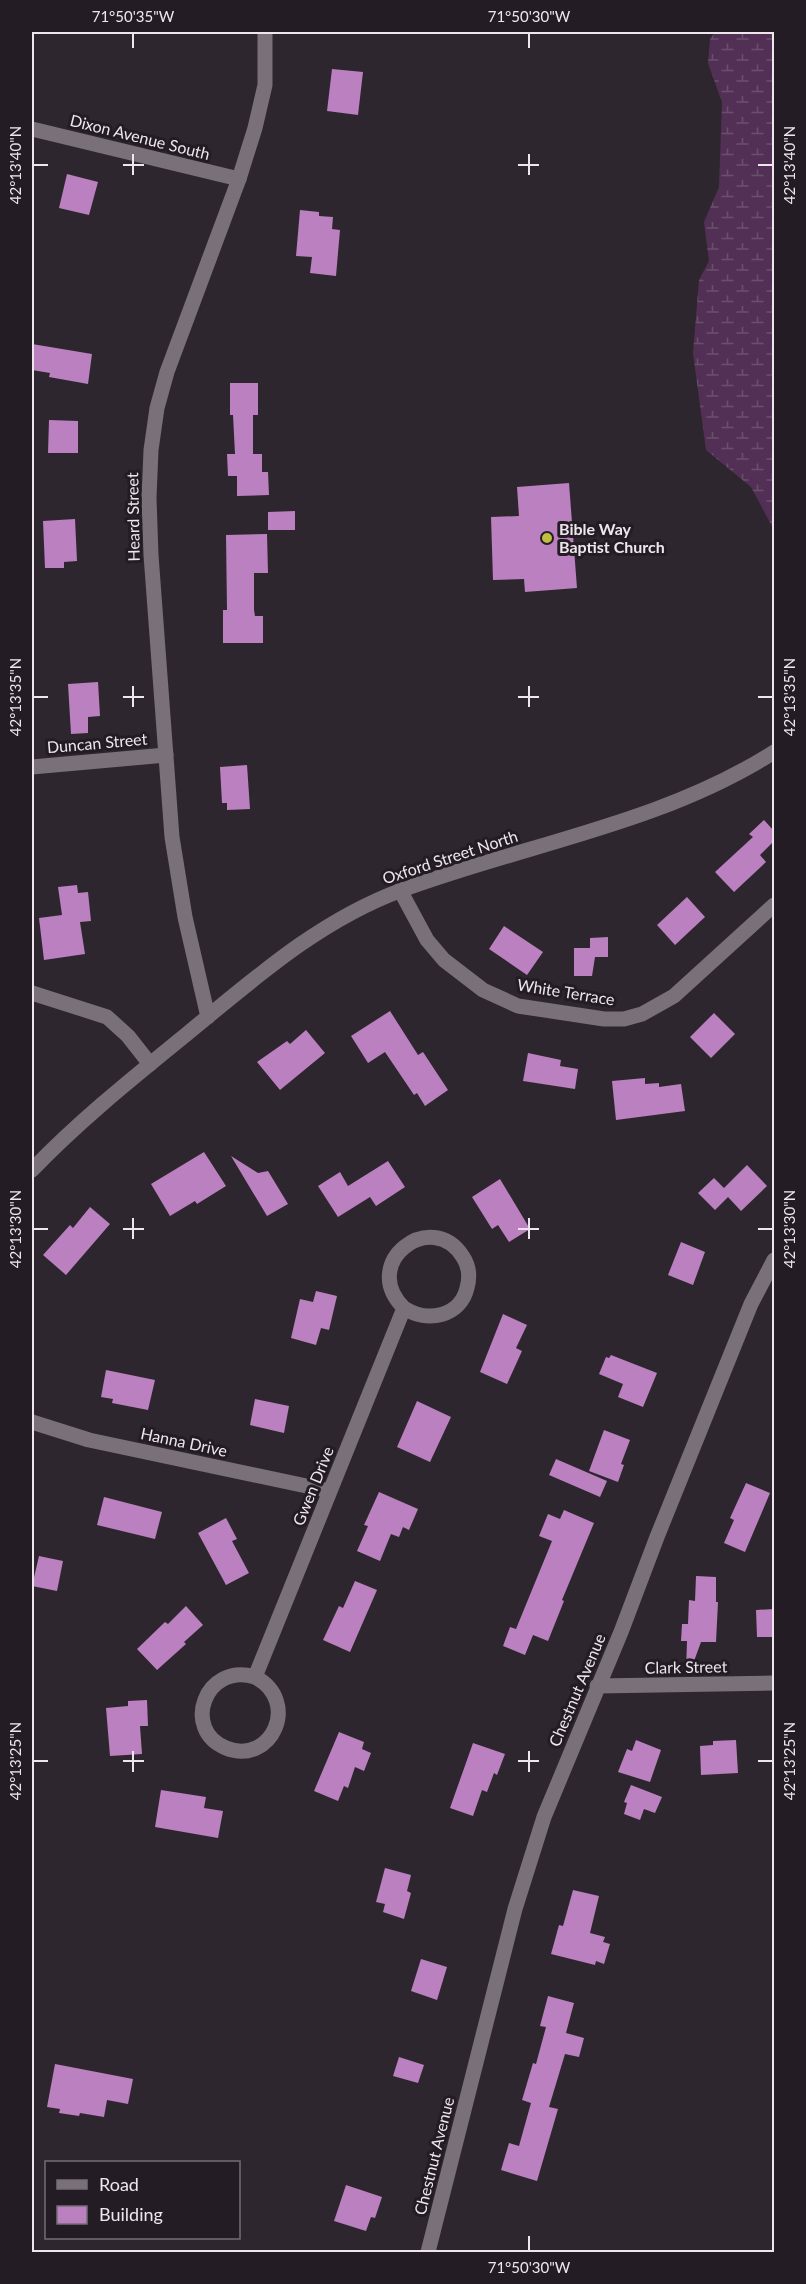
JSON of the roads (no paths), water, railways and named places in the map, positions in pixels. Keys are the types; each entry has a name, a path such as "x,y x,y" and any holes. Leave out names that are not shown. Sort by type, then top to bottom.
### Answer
{"street":[{"name":"Heard Street","path":"208,1017 185,917 172,837 151,555 149,498 151,450 157,408 167,372 239,179 255,128 265,85 265,32"},
{"name":"Dixon Avenue South","path":"32,129 239,179"},
{"name":"Oxford Street North","path":"32,1170 82,1121 282,956 356,910 400,890 611,825 713,785 774,752"},
{"name":"Duncan Street","path":"32,767 166,754"},
{"name":"White Terrace","path":"400,890 427,940 444,960 483,990 519,1006 604,1019 642,1014 674,996 774,905"},
{"path":"32,993 107,1017 128,1036 150,1064"},
{"path":"423,1238 440,1239 455,1246 465,1260 469,1275 466,1292 457,1306 444,1314 427,1317 411,1313 404,1308 394,1296 389,1280 392,1263 401,1249 423,1238"},
{"name":"Chestnut Avenue","path":"428,2253 515,1910 544,1817 621,1632 751,1304 774,1260"},
{"name":"Gwen Drive","path":"255,1677 404,1308"},
{"name":"Hanna Drive","path":"32,1422 89,1440 330,1491"},
{"path":"239,1675 255,1677 269,1687 277,1701 276,1726 272,1734 260,1745 244,1750 227,1749 213,1740 205,1726 202,1711 207,1695 224,1678 239,1675"},
{"name":"Clark Street","path":"597,1686 774,1683"}],"place":[{"name":"Bible Way Baptist Church","path":"547,538"}]}
